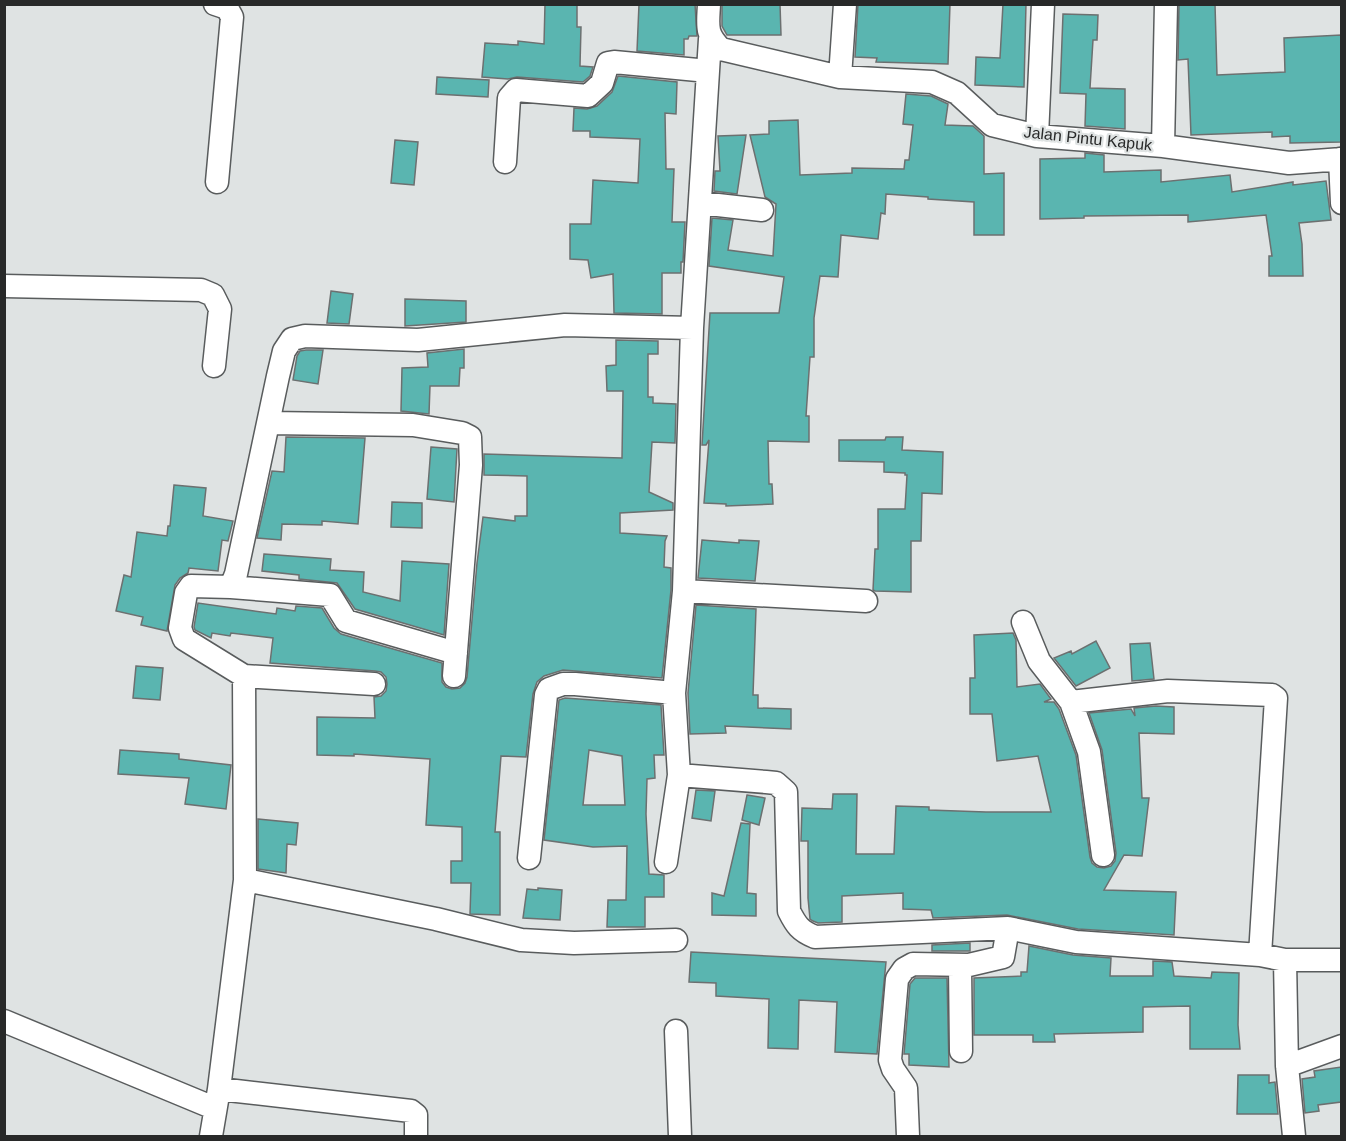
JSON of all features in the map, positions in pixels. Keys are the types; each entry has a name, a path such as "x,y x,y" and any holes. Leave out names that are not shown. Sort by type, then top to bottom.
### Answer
{"street":[{"path":"215,4 227,8 232,17 217,182"},
{"path":"666,862 679,775 674,693 684,591 692,328 710,39 709,4"},
{"path":"840,77 845,4"},
{"path":"1037,136 1043,4"},
{"path":"1163,146 1166,4"},
{"name":"Jalan Pintu Kapuk","path":"710,39 721,49 840,77 932,82 957,93 992,124 1037,136 1163,146 1289,163 1341,159"},
{"path":"505,162 509,98 516,90 588,96 602,83 608,63 615,62 708,71"},
{"path":"1341,159 1341,203"},
{"path":"700,203 762,210"},
{"path":"4,286 201,290 213,295 220,309 213,366"},
{"path":"231,587 240,563 284,351 292,339 305,336 418,340 565,325 692,328"},
{"path":"269,423 413,425 462,433 470,437 471,465 454,676"},
{"path":"374,684 244,676 184,639 180,628 186,593 191,586 330,595 346,621 456,653"},
{"path":"684,591 867,601"},
{"path":"1023,622 1039,661 1071,702 1089,752 1103,855"},
{"path":"211,1137 245,880 244,676"},
{"path":"529,858 546,695 549,689 563,684 575,684 674,693"},
{"path":"1071,702 1168,690 1272,695 1276,698 1260,955"},
{"path":"679,775 776,783 786,792 789,911 797,926 803,932 815,937 1008,928 1076,942 1260,955 1285,960 1341,960"},
{"path":"245,880 436,919 521,940 574,943 676,940"},
{"path":"908,1137 906,1088 892,1069 891,1060 897,979 904,969 913,964 960,965 1003,957 1008,928"},
{"path":"1285,960 1287,1066 1294,1137"},
{"path":"960,965 961,1051"},
{"path":"4,1021 216,1098 411,1111 416,1115 416,1137"},
{"path":"676,1031 680,1137"},
{"path":"1287,1066 1341,1046"}],"building":[{"path":"545,4 577,4 577,27 581,27 580,66 593,67 590,76 583,82 482,77 485,43 518,45 518,41 544,44"},
{"path":"639,4 695,4 697,36 684,39 684,55 637,51"},
{"path":"722,4 780,4 781,35 727,35 722,26"},
{"path":"858,4 950,4 948,64 876,62 877,58 855,57"},
{"path":"1003,4 1026,4 1024,87 975,85 976,57 1000,58"},
{"path":"1179,4 1215,4 1217,75 1285,72 1284,38 1341,35 1341,142 1290,143 1290,136 1272,137 1272,132 1191,135 1188,59 1178,60"},
{"path":"1063,14 1098,15 1097,40 1093,40 1090,88 1125,89 1125,129 1085,126 1086,94 1060,93"},
{"path":"618,76 677,82 676,114 665,113 666,169 674,169 672,222 685,222 683,262 681,262 681,273 662,273 662,314 614,313 613,274 591,278 588,260 570,259 570,224 591,224 593,180 638,183 640,139 590,137 590,131 573,131 574,108 587,109 597,106 612,92"},
{"path":"437,77 489,80 488,97 436,94"},
{"path":"906,94 931,96 948,104 945,125 973,126 984,136 984,174 1004,173 1004,235 974,235 974,202 886,194 885,214 881,213 878,239 841,235 838,277 820,276 814,318 814,357 810,357 806,416 809,416 809,442 768,441 769,484 772,484 773,504 726,506 726,504 704,503 709,440 706,445 702,445 710,313 779,313 784,277 709,266 712,218 733,220 728,250 773,256 776,204 765,197 750,135 769,134 769,121 798,120 800,175 852,173 852,168 904,169 905,160 909,160 913,125 903,124"},
{"path":"746,135 737,194 714,191 715,171 720,171 718,136"},
{"path":"395,140 418,142 414,185 391,183"},
{"path":"1085,153 1104,155 1104,172 1161,170 1161,182 1230,175 1232,192 1293,182 1293,185 1326,181 1331,220 1299,223 1303,276 1269,276 1269,256 1272,256 1266,215 1188,222 1188,215 1084,216 1084,218 1040,219 1040,159 1085,158"},
{"path":"331,291 353,294 349,324 327,323"},
{"path":"405,299 466,301 466,322 405,326"},
{"path":"616,340 658,341 658,354 648,354 648,397 653,397 653,403 676,404 675,443 652,442 649,492 673,503 673,510 620,513 620,533 667,536 664,567 671,568 671,590 662,678 563,670 544,676 537,682 533,694 526,757 501,756 495,832 500,832 500,915 470,914 471,883 451,883 451,861 462,861 462,827 426,825 430,759 354,754 354,756 317,755 317,717 375,718 374,697 381,696 386,691 386,677 381,672 375,671 270,663 273,638 212,633 211,638 195,630 198,603 276,614 277,608 295,611 296,606 322,608 334,628 341,634 442,663 442,682 446,687 452,689 460,688 467,677 483,517 515,521 515,516 527,516 527,476 484,475 484,454 622,458 623,391 607,391 606,366 616,365"},
{"path":"464,349 464,368 460,368 459,386 430,386 429,414 401,411 402,368 428,367 427,353"},
{"path":"323,350 318,384 293,380 297,356 300,351"},
{"path":"286,437 365,438 358,524 322,521 322,525 282,524 281,540 257,538 272,471 284,472"},
{"path":"886,437 903,437 902,450 943,452 942,494 922,493 921,541 911,541 911,592 873,590 875,549 878,549 878,509 905,509 907,475 884,472 884,462 839,461 839,440 885,440"},
{"path":"431,447 457,449 454,502 427,499"},
{"path":"174,485 206,488 203,516 233,521 228,541 222,540 218,571 189,568 188,573 175,585 167,631 141,625 143,617 116,611 124,575 131,577 137,532 167,536"},
{"path":"392,502 422,503 422,528 391,527"},
{"path":"702,540 739,543 739,540 759,541 755,581 698,578"},
{"path":"264,554 331,559 330,570 364,572 363,592 400,601 402,561 449,564 444,635 355,609 337,583 299,579 299,575 262,571"},
{"path":"696,605 756,609 753,695 758,695 758,708 791,709 791,729 725,726 726,733 690,734 688,693"},
{"path":"1013,633 1016,640 1017,687 1040,684 1051,699 1044,702 1054,702 1059,709 1076,755 1090,857 1092,863 1097,867 1111,866 1115,861 1116,853 1102,750 1089,713 1131,709 1135,716 1134,708 1174,707 1174,734 1139,733 1142,798 1149,798 1142,856 1124,855 1104,890 1176,892 1174,935 1078,929 1007,915 933,918 931,910 903,909 903,893 842,896 842,922 818,923 810,919 808,841 801,841 802,808 832,809 833,794 857,794 856,854 894,854 896,806 929,807 929,810 1051,812 1038,756 997,761 992,714 970,714 970,678 975,678 974,635"},
{"path":"1096,641 1110,668 1076,686 1054,658 1071,651 1072,654"},
{"path":"1150,643 1154,679 1132,681 1130,644"},
{"path":"136,666 163,668 160,700 133,698"},
{"path":"565,698 661,705 664,755 654,755 655,778 647,779 646,814 649,874 664,875 664,897 645,897 645,927 607,927 608,900 626,900 627,846 593,847 544,840 559,700","holes":["589,750 622,756 625,805 583,805"]},
{"path":"120,750 179,754 179,759 231,765 226,809 185,804 189,778 118,774"},
{"path":"696,790 715,791 711,821 692,818"},
{"path":"747,795 765,798 759,825 742,820"},
{"path":"258,819 298,823 296,845 287,844 286,873 258,869"},
{"path":"741,823 750,824 747,893 756,894 756,916 712,915 712,893 724,896"},
{"path":"538,888 562,890 560,920 523,918 527,889 538,890"},
{"path":"970,943 970,951 932,951 932,945"},
{"path":"1029,946 1073,955 1111,958 1110,976 1153,976 1153,961 1172,962 1174,976 1211,978 1212,972 1239,973 1240,1049 1190,1049 1190,1006 1143,1007 1143,1032 1054,1034 1055,1042 1033,1042 1033,1035 974,1035 974,978 1021,976 1021,972 1027,972"},
{"path":"691,952 886,962 877,1054 835,1052 837,1002 799,1000 798,1049 768,1048 769,999 716,996 716,983 689,982"},
{"path":"915,978 947,978 949,1067 909,1065 909,1054 904,1054 910,984"},
{"path":"1341,1067 1341,1102 1318,1105 1319,1111 1305,1113 1302,1079 1315,1077 1314,1071"},
{"path":"1238,1075 1269,1075 1269,1083 1275,1082 1278,1114 1237,1114"}]}
